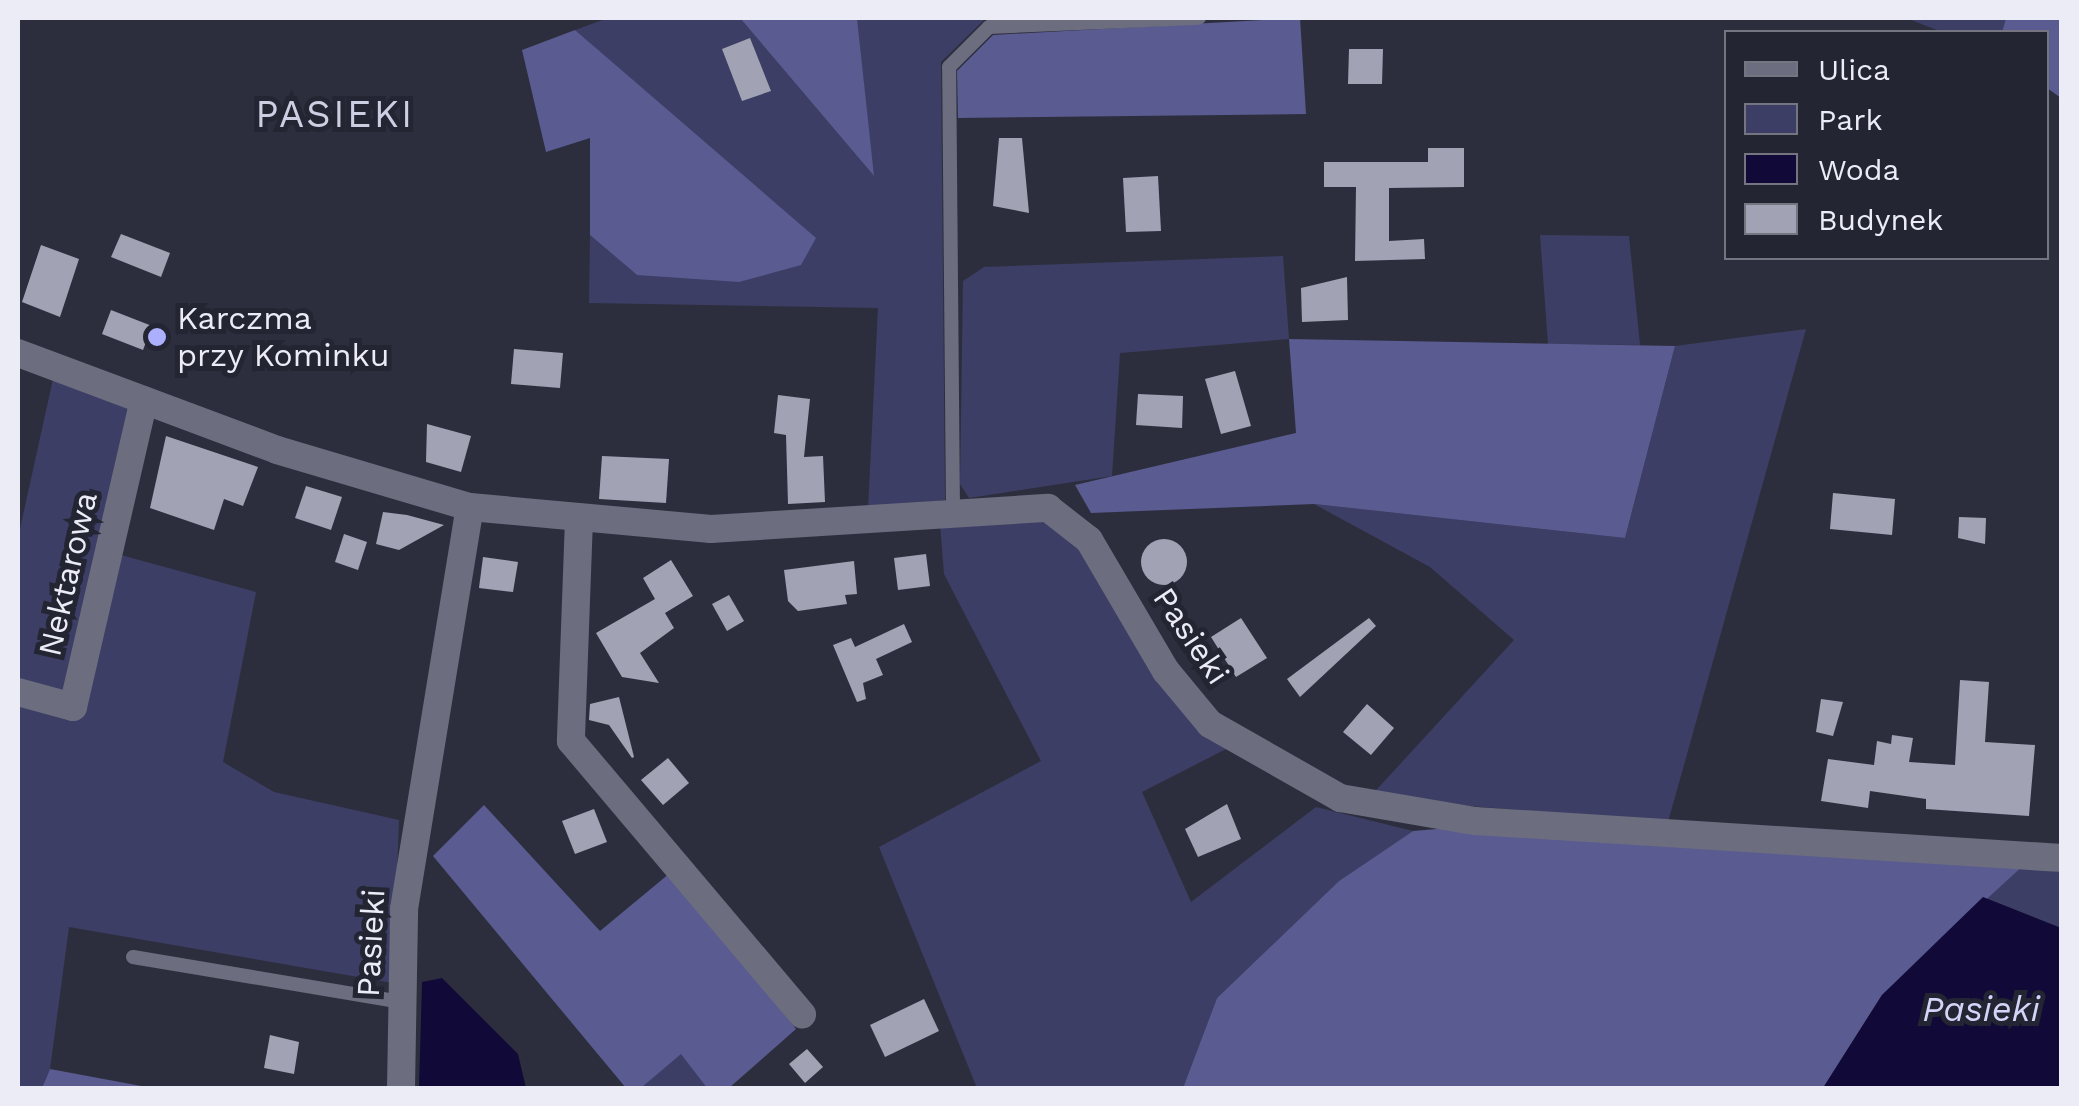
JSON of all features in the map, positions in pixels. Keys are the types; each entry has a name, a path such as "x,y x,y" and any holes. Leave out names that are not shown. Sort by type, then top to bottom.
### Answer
{"street":[{"name":"Pasieki","path":"18,353 144,400 470,507 579,519 796,528 1021,506 1068,518 1198,711 1238,746 1340,798 1475,820 2062,858"},
{"name":"Nektarowa","path":"18,692 73,707 144,400"},
{"name":"Pasieki","path":"401,1088 404,908 470,507"},
{"path":"579,519 571,741 802,1014"}],"lane":[{"path":"953,511 949,67 989,27 1199,18"},
{"path":"133,958 402,1002"}],"green space":[{"path":"608,18 740,18 873,175 857,18 1007,18 985,19 941,62 945,500 868,510 878,308 589,303 590,235 637,275 660,105 575,30"},
{"path":"1906,18 2006,18 2003,30 1937,30"},
{"path":"1540,235 1629,236 1640,345 1548,344"},
{"path":"1283,256 1289,339 1120,353 1112,476 969,498 960,484 963,281 984,267"},
{"path":"1806,329 1668,822 1369,798 1514,640 1430,567 1314,504 1625,538 1675,346"},
{"path":"53,379 130,404 99,549 256,592 223,762 274,792 399,820 393,983 69,927 50,1069 42,1088 18,1088 18,538"},
{"path":"1050,517 1079,541 1226,749 1142,792 1191,902 1316,807 1413,831 1339,881 1217,998 1183,1088 977,1088 879,847 1041,761 944,574 940,523"},
{"path":"2026,863 2061,873 2061,928 1983,897"},
{"path":"681,1053 707,1088 641,1088"}],"shaded area":[{"path":"740,18 857,18 874,176"},
{"path":"1300,18 1306,114 958,118 957,71 993,35"},
{"path":"2006,18 2061,18 2061,98 2049,89 2049,30 2003,30"},
{"path":"575,30 816,238 801,265 739,282 637,275 590,235 590,138 546,152 522,50"},
{"path":"1289,339 1675,346 1625,538 1314,504 1091,513 1075,485 1296,433"},
{"path":"484,805 600,931 670,873 796,1029 729,1088 707,1088 681,1054 641,1088 626,1088 433,856"},
{"path":"1449,828 2026,863 1882,995 1823,1088 1183,1088 1217,998 1339,881 1413,831"},
{"path":"50,1069 152,1088 42,1088"}],"water":[{"name":"Pasieki","path":"1983,897 2061,928 2061,1088 1823,1088 1882,995"},
{"path":"442,978 518,1054 526,1088 419,1088 422,982"}],"building":[{"path":"750,38 771,91 742,101 722,49"},
{"path":"1349,49 1383,49 1382,84 1348,84"},
{"path":"999,138 1022,138 1029,213 993,206"},
{"path":"1428,148 1464,148 1464,187 1389,188 1389,241 1424,239 1425,259 1355,261 1356,187 1324,187 1324,162 1428,162"},
{"path":"1158,176 1161,231 1126,232 1123,178"},
{"path":"121,234 170,253 161,277 111,257"},
{"path":"41,245 79,259 60,317 22,302"},
{"path":"1347,277 1348,320 1302,322 1301,288"},
{"path":"111,310 152,326 143,350 102,334"},
{"path":"514,349 563,353 560,388 511,384"},
{"path":"1235,371 1251,426 1221,434 1205,379"},
{"path":"1138,394 1183,396 1182,428 1136,425"},
{"path":"778,395 810,399 804,457 823,456 825,502 788,504 786,435 774,433"},
{"path":"427,424 471,436 461,472 426,462"},
{"path":"166,436 258,467 243,506 224,499 214,530 150,508"},
{"path":"602,456 669,459 666,503 599,499"},
{"path":"306,486 342,497 331,530 295,518"},
{"path":"1833,493 1895,499 1892,535 1830,529"},
{"path":"383,512 444,525 399,550 376,544"},
{"path":"1959,517 1986,518 1985,544 1958,538"},
{"path":"344,534 367,542 358,570 335,562"},
{"path":"1164,539 1180,546 1187,562 1180,578 1164,585 1148,578 1141,562 1148,546"},
{"path":"926,554 930,586 898,590 894,558"},
{"path":"483,557 518,562 513,592 479,588"},
{"path":"671,560 693,596 665,613 674,628 640,653 659,683 622,677 596,633 655,599 643,578"},
{"path":"854,561 857,594 845,595 847,604 798,611 788,601 784,570"},
{"path":"729,595 744,621 727,631 712,604"},
{"path":"1241,618 1267,658 1236,677 1211,637"},
{"path":"1369,618 1376,626 1300,697 1287,679"},
{"path":"904,624 912,642 876,659 883,675 863,683 866,699 857,702 833,645 851,638 855,647"},
{"path":"1960,680 1989,682 1985,742 2035,745 2029,816 1926,809 1926,799 1870,791 1868,808 1821,801 1828,759 1874,765 1877,741 1891,744 1892,735 1913,738 1909,762 1955,765"},
{"path":"619,697 632,758 609,725 589,720 590,704"},
{"path":"1821,699 1843,702 1833,736 1816,732"},
{"path":"1367,704 1394,728 1371,755 1343,732"},
{"path":"668,758 689,783 663,805 641,780"},
{"path":"1227,804 1241,839 1198,857 1185,829"},
{"path":"594,809 607,842 575,854 562,821"},
{"path":"924,999 939,1031 885,1057 870,1025"},
{"path":"270,1035 299,1042 294,1074 264,1068"},
{"path":"807,1049 823,1067 805,1083 789,1064"}],"place":[{"name":"Karczma przy Kominku","path":"157,337"}],"district":[{"name":"PASIEKI","path":"335,115"}]}
